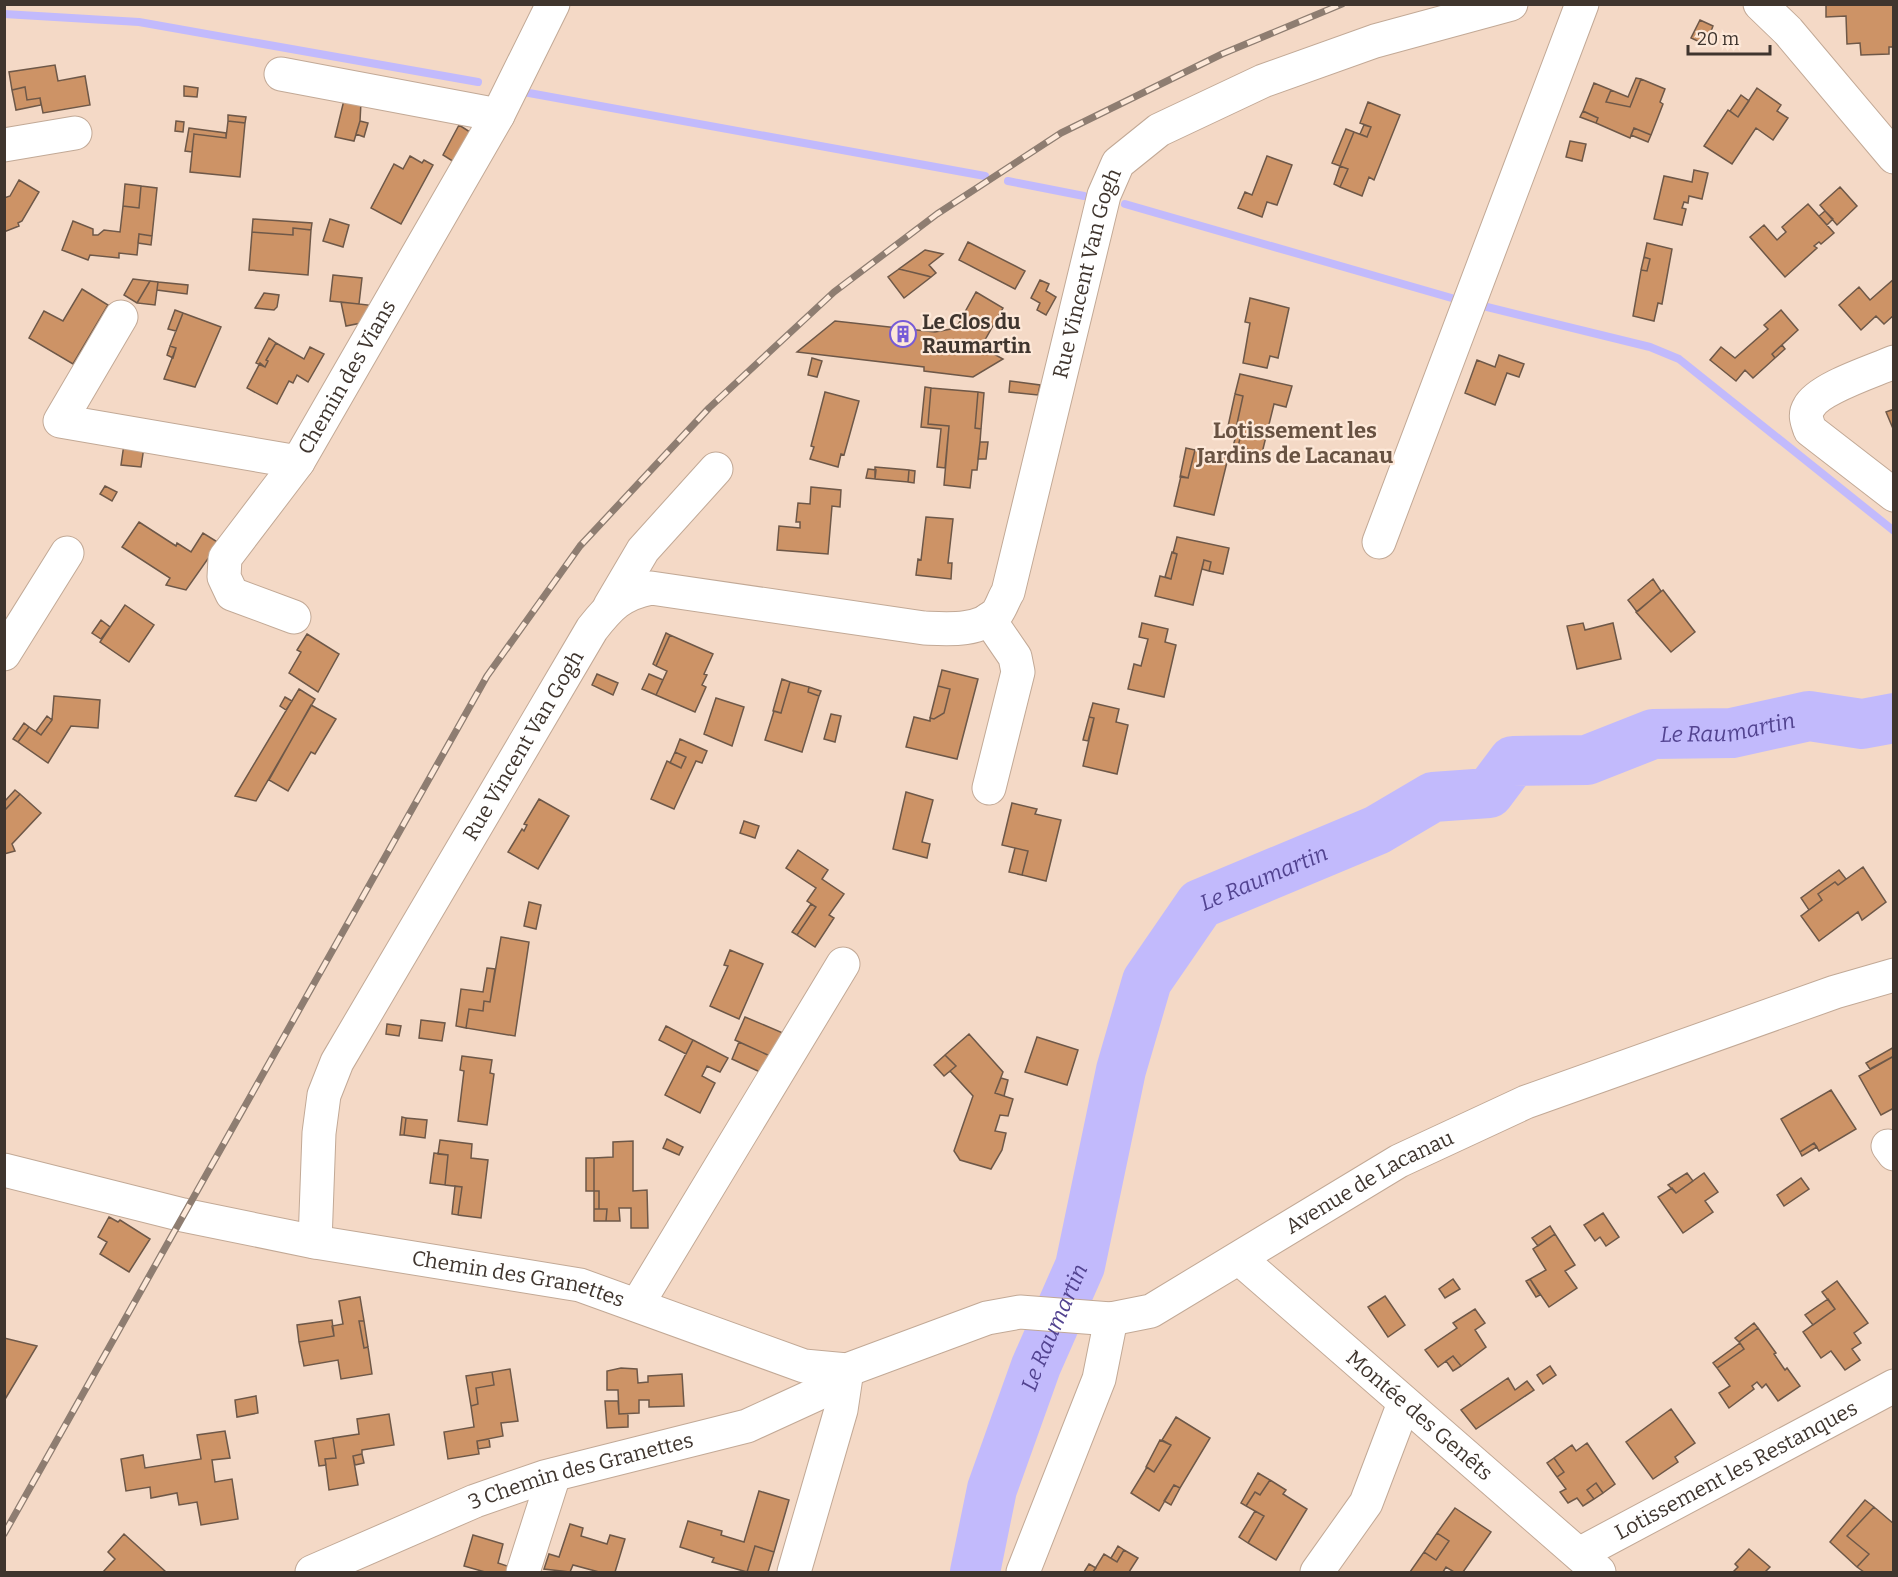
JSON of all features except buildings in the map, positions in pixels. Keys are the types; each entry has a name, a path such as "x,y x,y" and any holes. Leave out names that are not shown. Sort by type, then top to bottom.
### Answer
{"street":[{"name":"Chemin des Vians","path":"121,317 60,422 298,462 498,115 553,4"},
{"name":"Rue Vincent Van Gogh","path":"315,1242 319,1133 324,1095 337,1062 592,629 610,606 632,592 651,588 924,628 952,629 980,624 997,613 1008,592 1104,195 1118,163 1159,130 1263,81 1375,41 1510,4"},
{"path":"1379,542 1582,4"},
{"path":"1760,4 1788,31 1893,157"},
{"path":"281,74 498,115"},
{"path":"4,145 75,133"},
{"path":"1893,362 1824,393 1809,405 1805,418 1810,430 1893,495"},
{"path":"294,617 232,594 224,577 225,558 298,462"},
{"path":"610,606 643,550 716,469"},
{"path":"4,654 67,553"},
{"path":"988,619 1015,657 1018,672 989,788"},
{"path":"638,1305 843,964"},
{"name":"Avenue de Lacanau","path":"1020,1312 1111,1319 1151,1311 1399,1161 1526,1102 1770,1014 1893,975"},
{"name":"Chemin des Granettes","path":"4,1170 183,1215 315,1242 580,1285 804,1366 847,1370 987,1318 1020,1312"},
{"name":"Montée des Genêts","path":"1240,1259 1589,1563"},
{"path":"1023,1572 1098,1379 1111,1319"},
{"path":"794,1572 841,1410 847,1370"},
{"name":"3 Chemin des Granettes","path":"312,1572 475,1501 554,1475 747,1426 819,1393 847,1370"},
{"name":"Lotissement les Restanques","path":"1589,1563 1893,1386"},
{"path":"1317,1572 1366,1503 1404,1403"},
{"path":"523,1572 554,1475"}],"waterway":[{"path":"4,14 139,22 478,82"},
{"path":"518,91 985,176"},
{"path":"1008,181 1084,196"},
{"path":"1125,204 1462,301"},
{"path":"1475,304 1650,347 1679,359 1894,531"},
{"name":"Le Raumartin","path":"975,1572 992,1489 1036,1366 1080,1266 1121,1070 1147,981 1200,904 1377,830 1433,797 1489,793 1513,761 1587,760 1653,734 1732,733 1809,716 1862,724 1894,718"}],"railway":[{"path":"4,1534 487,676 580,546 709,408 834,292 937,214 1061,133 1222,54 1342,4"}],"place":[{"name":"Le Clos du Raumartin","path":"903,334"}],"district":[{"name":"Lotissement les Jardins de Lacanau","path":"1295,443"}]}
